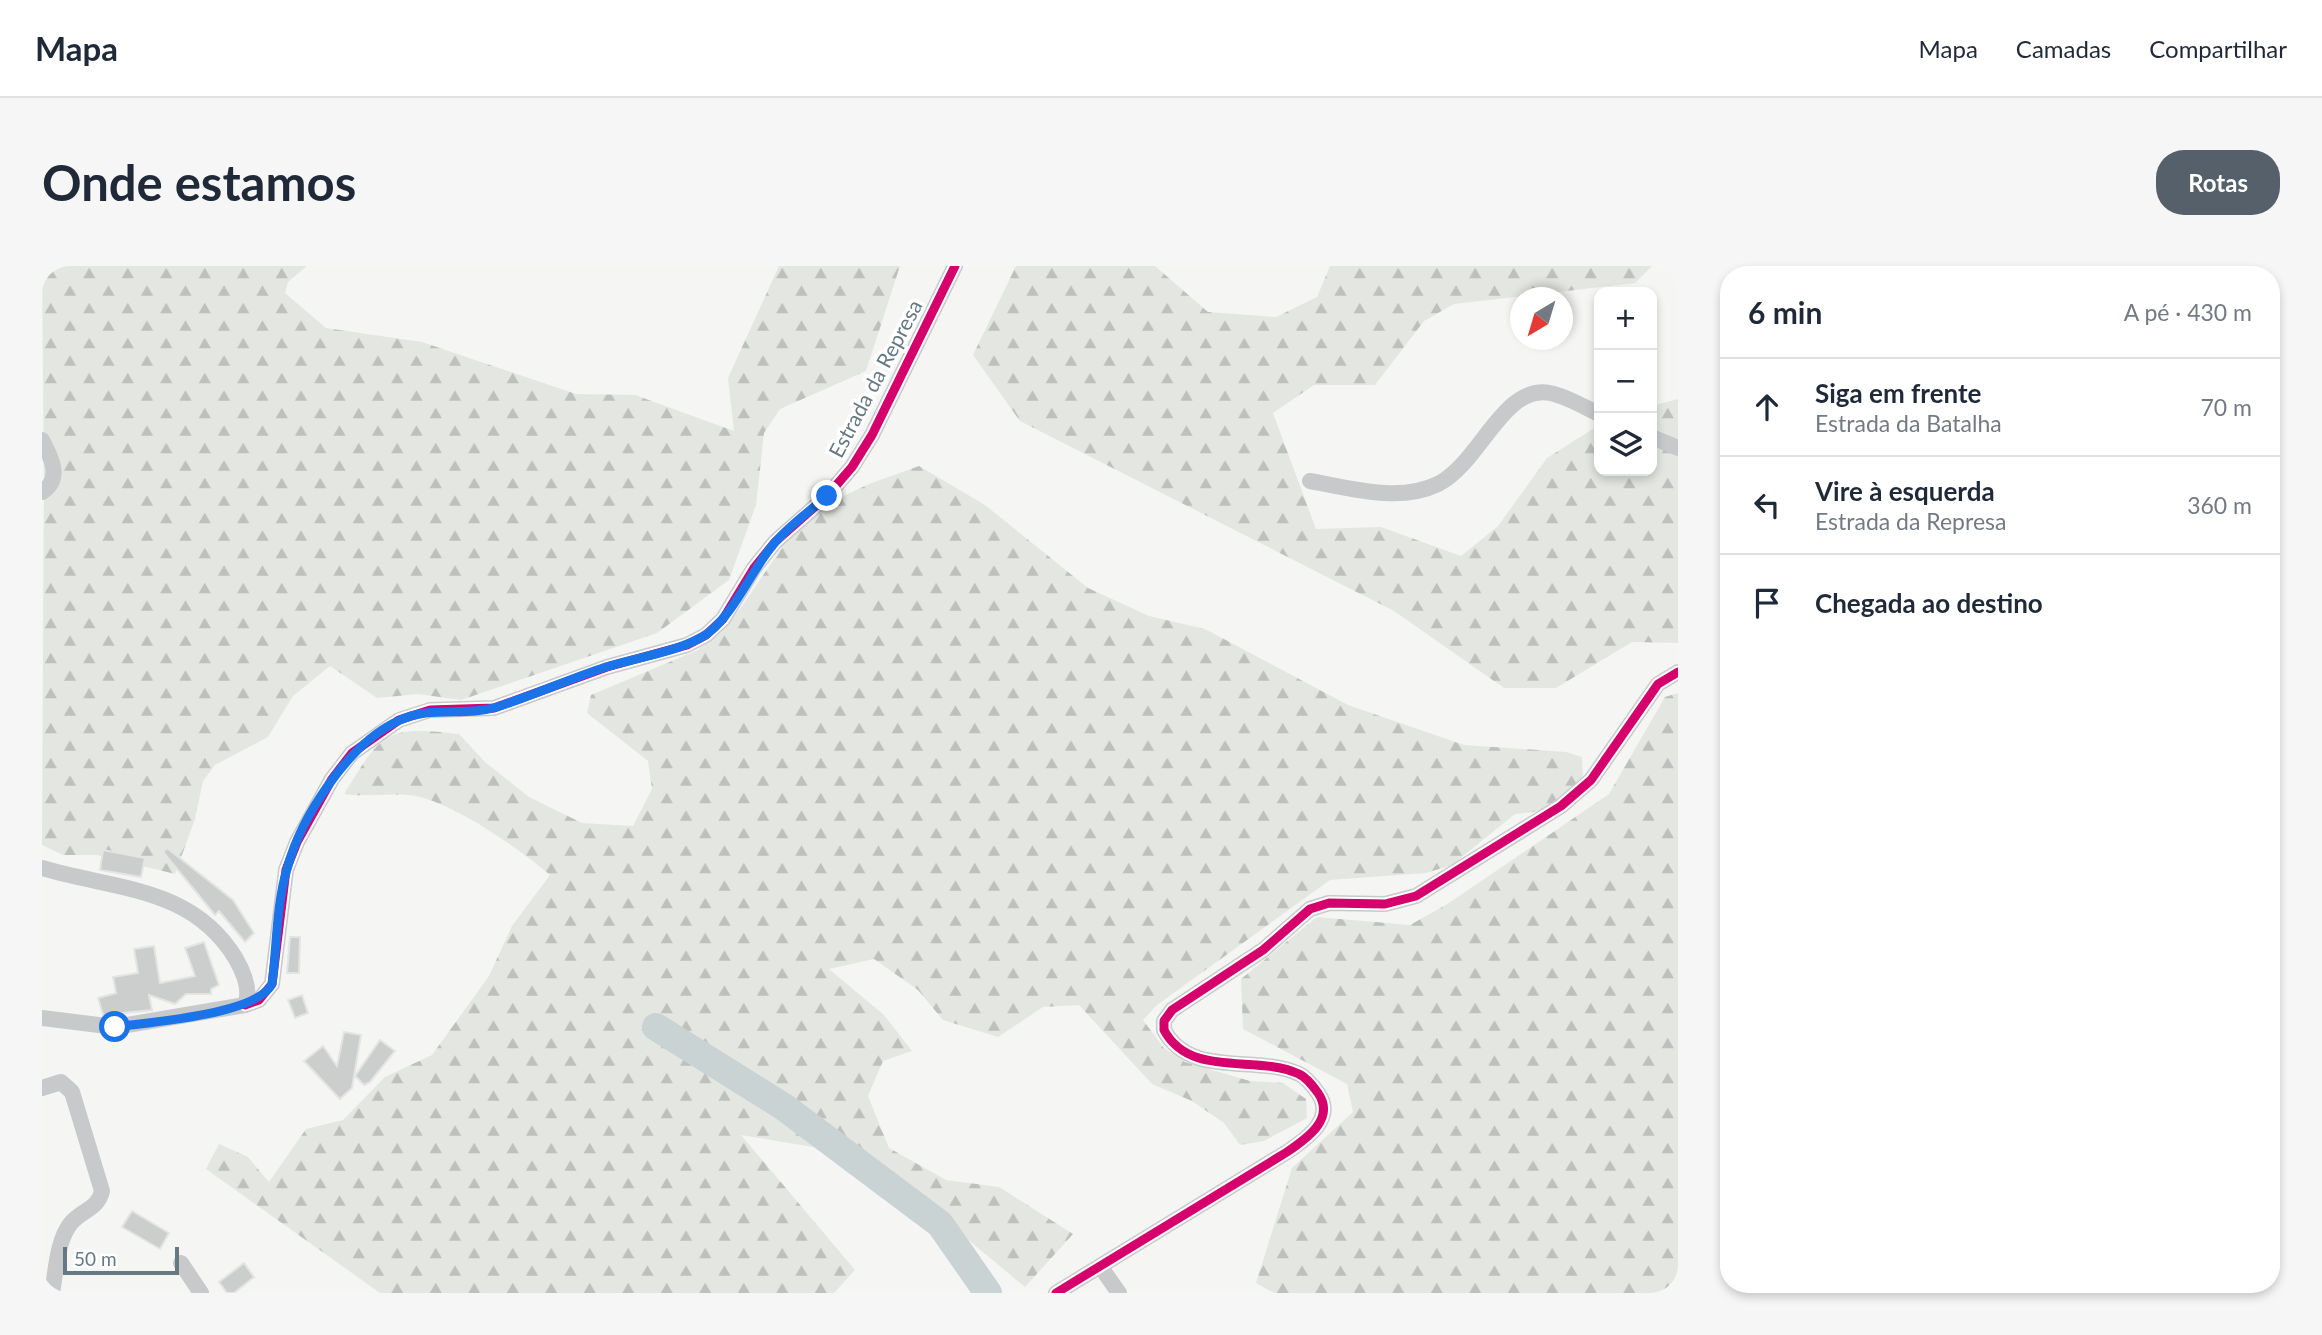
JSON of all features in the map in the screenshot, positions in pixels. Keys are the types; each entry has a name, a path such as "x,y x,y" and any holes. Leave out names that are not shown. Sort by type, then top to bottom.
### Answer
{"street":[{"name":"Estrada da Represa","path":"245,1006 260,999 272,984 286,870 309,821 352,752 399,720 430,710 494,708 607,667 687,645 706,635 723,619 754,568 775,542 827,496 852,467 900,380 955,266"},
{"path":"947,281 966,266"},
{"path":"1310,481 1389,494 1436,485 1456,473 1515,400 1530,393 1550,393 1597,413"},
{"path":"1657,439 1678,448"},
{"path":"42,440 55,465 53,481 42,492"},
{"path":"1059,1292 1306,1138 1319,1125 1324,1112 1321,1097 1301,1074 1284,1069 1225,1064 1179,1049 1164,1030 1164,1021 1172,1010 1263,950 1310,909 1329,903 1385,904 1416,896 1561,806 1591,780 1658,684 1678,671"},
{"path":"42,868 128,887 175,902 201,918 230,949 241,967 248,997 245,1006 115,1027 42,1018"},
{"path":"42,1088 61,1082 72,1092 102,1191 94,1206 72,1221 65,1234 52,1293"},
{"path":"181,1263 201,1293"},
{"path":"1100,1266 1119,1293"}],"green space":[{"path":"42,266 307,266 288,282 285,293 326,328 422,342 576,394 635,395 734,431 728,378 779,266 900,266 866,371 780,409 764,433 756,505 729,580 657,633 461,700 418,694 377,698 330,666 293,696 268,737 215,765 203,781 195,819 175,874 97,855 63,855 42,845"},
{"path":"1016,266 1155,266 1208,312 1276,317 1317,297 1330,266 1652,266 1635,283 1573,290 1573,287 1510,287 1510,298 1454,304 1424,321 1375,385 1314,385 1273,413 1316,529 1381,527 1461,556 1498,526 1547,458 1594,428 1594,476 1657,476 1657,405 1678,399 1678,643 1632,642 1556,688 1504,688 1394,611 1020,421 973,355"},
{"path":"919,466 985,505 1088,588 1149,616 1205,629 1348,705 1464,745 1566,752 1582,757 1583,781 1545,811 1515,814 1452,865 1426,873 1330,880 1157,1005 1143,1020 1164,1048 1185,1062 1250,1081 1283,1083 1306,1099 1307,1118 1264,1141 1240,1145 1224,1123 1192,1101 1152,1084 1079,1005 1043,1007 998,1037 943,1020 918,990 874,959 829,969 884,1015 912,1051 883,1061 868,1096 889,1148 946,1180 999,1187 1073,1234 1025,1287 867,1156 741,1135 855,1270 834,1293 380,1293 206,1169 219,1144 248,1157 269,1182 306,1129 343,1120 385,1077 432,1055 489,976 512,926 550,875 488,830 436,802 411,795 344,794 377,746 400,733 434,731 459,734 485,762 529,797 582,823 633,826 652,789 648,761 587,713 591,695 698,650 740,609 798,524 825,505 869,484"},
{"path":"1678,693 1678,1293 1274,1293 1256,1283 1292,1168 1353,1112 1347,1084 1243,1029 1241,979 1317,917 1410,925 1449,903 1609,794 1665,697"}],"building":[{"path":"167,848 233,900 254,933 245,942 219,911 215,915 163,852"},
{"path":"103,850 145,858 141,877 100,870"},
{"path":"290,937 300,937 299,973 287,973"},
{"path":"204,942 219,985 211,989 211,994 186,994 175,1004 149,995 152,1010 103,1015 98,998 116,993 113,977 138,973 134,949 154,946 160,983 195,976 185,948"},
{"path":"302,995 308,1013 295,1018 288,1000"},
{"path":"344,1032 361,1035 352,1088 340,1099 304,1061 323,1046 337,1066"},
{"path":"380,1040 395,1051 370,1082 364,1085 355,1076"},
{"path":"132,1211 169,1233 160,1249 122,1227"},
{"path":"244,1263 254,1277 234,1293 227,1293 219,1282"}],"waterway":[{"path":"656,1027 784,1107 940,1224 988,1293"}],"cycle path":[{"path":"245,1005 259,1000 272,984 286,870 297,842 332,779 352,753 399,720 430,710 494,708 607,667 687,645 706,635 723,619 754,568 775,542 827,496 852,467 872,435 955,266"},
{"path":"1056,1293 1287,1152 1310,1134 1321,1120 1323,1102 1312,1085 1299,1074 1282,1068 1207,1060 1190,1055 1176,1045 1164,1030 1164,1021 1172,1010 1263,950 1310,909 1329,903 1385,904 1416,896 1561,806 1591,780 1658,684 1678,672"}],"route":[{"path":"115,1027 245,1006 267,993 272,984 286,870 297,842 332,779 363,742 399,720 430,710 494,708 607,667 687,645 706,635 723,619 754,568 775,542 827,496"}]}
